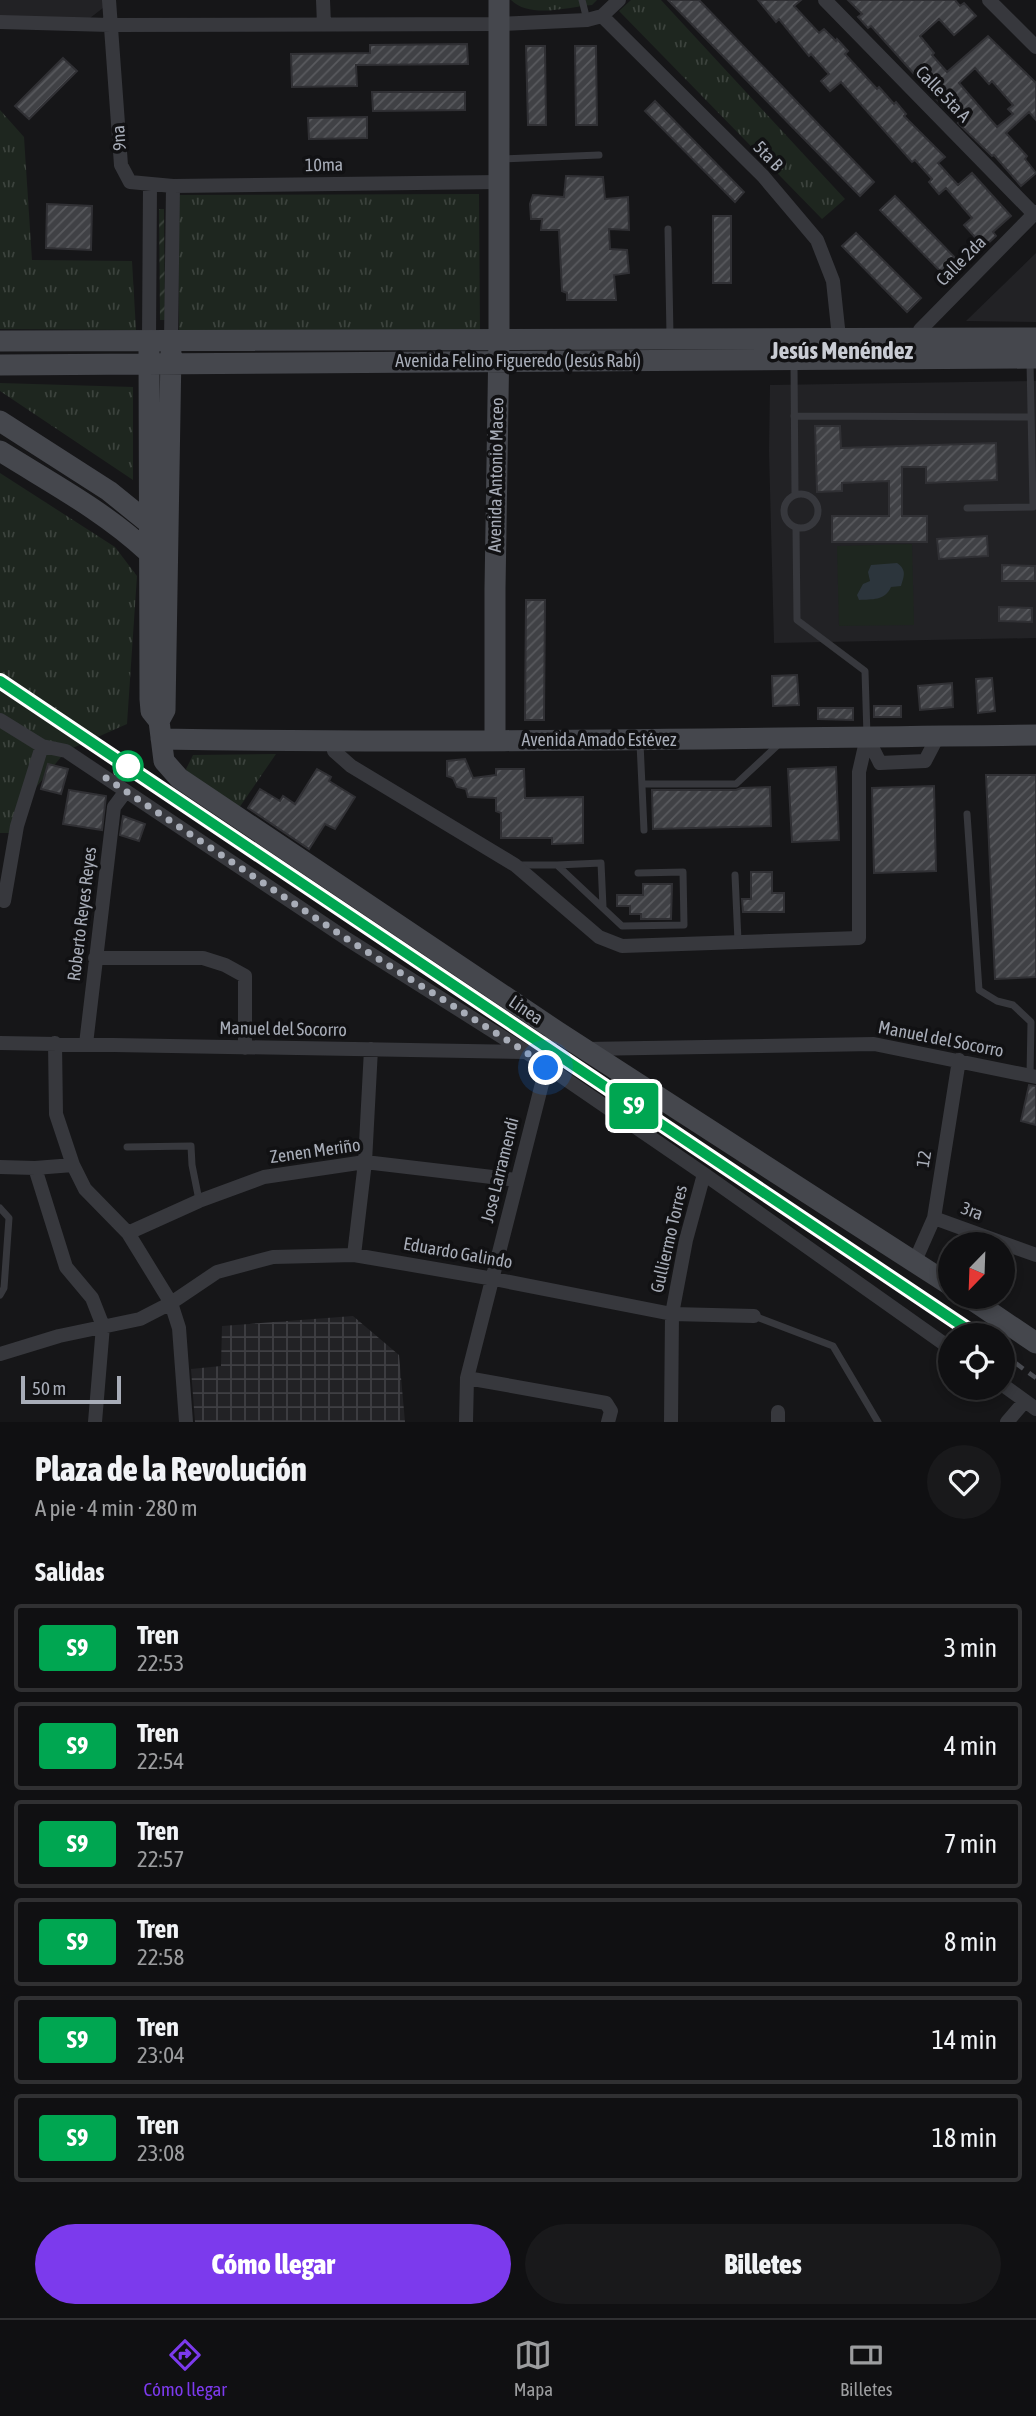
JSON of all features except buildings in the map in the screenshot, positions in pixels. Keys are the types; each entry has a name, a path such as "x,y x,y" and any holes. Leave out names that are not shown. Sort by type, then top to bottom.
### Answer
{"main road":[{"name":"Avenida Antonio Maceo","path":"495,741 499,0"},
{"name":"Avenida Felino Figueredo (Jesús Rabí)","path":"0,365 794,359 840,349 920,338 1034,351"},
{"name":"Avenida Felino Figueredo (Jesús Rabí)","path":"0,341 670,339 840,349 1034,351"},
{"path":"149,341 149,523"},
{"path":"160,730 165,710 171,341"},
{"path":"0,421 109,491 168,539"},
{"path":"0,451 96,510 148,552"},
{"name":"Línea","path":"149,523 151,711 160,730 164,761 178,778 558,1032 938,1277"},
{"name":"Avenida Amado Estévez","path":"160,730 333,742 1036,735"},
{"path":"986,1309 1036,1343"}],"street":[{"name":"9na","path":"109,0 121,165 130,182 150,185"},
{"path":"324,0 324,24"},
{"path":"0,22 110,25 500,24 594,18 619,0"},
{"name":"Calle 5ta A","path":"825,0 1035,213"},
{"path":"989,0 1036,47"},
{"name":"5ta B","path":"594,18 762,176 817,240 834,281 840,349"},
{"name":"10ma","path":"150,185 499,182"},
{"path":"149,341 150,185"},
{"path":"171,341 173,186"},
{"name":"Calle 2da","path":"920,338 919,330 1035,213"},
{"path":"0,720 42,746 66,751 347,939 533,1051 546,1068 704,1174 938,1340"},
{"path":"333,742 334,751 351,766 515,865 599,936 622,946 859,938 859,772 867,737"},
{"path":"4,901 17,826 42,746"},
{"name":"Roberto Reyes Reyes","path":"86,1044 114,807 126,791"},
{"path":"0,829 17,826"},
{"path":"95,958 203,958 225,965 245,976 245,1048"},
{"path":"533,1051 558,1032"},
{"name":"Manuel del Socorro","path":"0,1043 533,1051"},
{"path":"55,1043 56,1114 73,1165 85,1189 128,1233 171,1303 179,1328 186,1422"},
{"name":"Manuel del Socorro","path":"586,1049 874,1044 1033,1077"},
{"path":"354,1255 365,1162 371,1049"},
{"name":"12","path":"915,1261 934,1218 959,1060"},
{"name":"Jose Larramendi","path":"466,1422 467,1378 546,1068"},
{"name":"Zenen Meriño","path":"128,1233 199,1201 264,1177 365,1162 517,1180"},
{"path":"0,1167 73,1165"},
{"path":"35,1168 66,1267 92,1298 103,1326 95,1422"},
{"name":"Gulliermo Torres","path":"671,1422 672,1314 686,1240 704,1174"},
{"name":"3ra","path":"934,1218 1036,1255"},
{"name":"Eduardo Galindo","path":"0,1354 103,1326 140,1319 171,1303 218,1272 273,1257 354,1255 672,1314 754,1316"},
{"path":"467,1378 606,1403 611,1411 608,1422"},
{"path":"1007,1422 1030,1405 1015,1394"}],"lane":[{"path":"582,0 594,18"},
{"path":"499,159 599,155"},
{"path":"668,229 670,339"},
{"path":"967,508 1033,507 1031,417 1034,351"},
{"path":"794,359 795,495"},
{"path":"794,416 1031,417"},
{"path":"795,495 807,495 816,503 816,520 802,529 796,528 787,522 783,512 787,501 795,495"},
{"path":"796,528 797,620 865,671 867,737"},
{"path":"642,784 736,784 785,738"},
{"path":"640,741 644,830"},
{"path":"967,814 978,990 997,1001 1013,1005 1031,1022 1033,1077"},
{"path":"515,865 601,863 603,907"},
{"path":"556,865 622,926 684,925 683,872 638,873"},
{"path":"735,875 738,942"},
{"path":"127,1146 191,1146 199,1201"},
{"path":"0,1208 9,1218 4,1289 0,1295"},
{"name":"Eduardo Galindo","path":"754,1316 833,1346 878,1422"}],"shaded area":[{"path":"0,0 103,0 103,8 90,18 0,17"},
{"path":"1036,253 1036,322 966,321"},
{"path":"1036,381 1036,638 774,643 770,385"},
{"path":"897,563 904,576 901,586 891,587 885,595 878,598 859,600 857,595 863,584 870,581 868,572 871,565"},
{"path":"353,1316 399,1355 405,1422 195,1422 191,1369 221,1366 222,1326"}],"green space":[{"path":"511,0 597,0 592,5 539,10 519,6"},
{"path":"631,0 661,0 845,199 822,219 619,11"},
{"path":"0,110 24,137 32,260 132,261 136,330 0,329"},
{"path":"479,194 480,334 179,336 178,195"},
{"path":"159,209 164,209 165,320 160,320"},
{"path":"0,383 133,387 133,480 0,391"},
{"path":"0,473 115,547 137,576 127,724 66,751 33,791 10,833 0,833"},
{"path":"912,544 914,625 839,626 837,546"},
{"path":"276,754 239,808 188,775 186,769 193,755"}],"railway":[{"path":"0,681 958,1323"},
{"path":"1015,1363 1036,1378"}],"train":[{"name":"S9","path":"0,681 958,1323"}],"district":[{"name":"Jesús Menéndez","path":"842,351"}],"route":[{"path":"128,766 106,778 347,939 526,1052 546,1068"}]}
